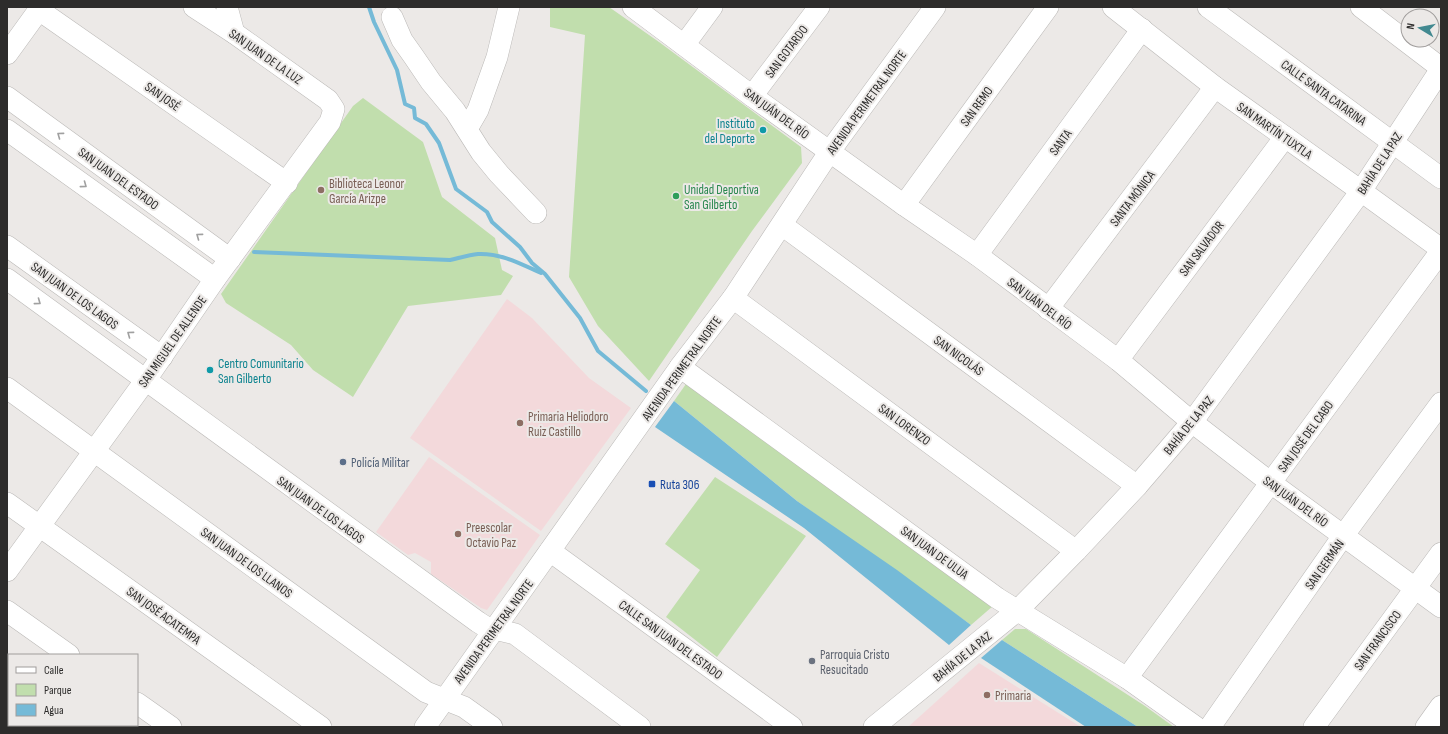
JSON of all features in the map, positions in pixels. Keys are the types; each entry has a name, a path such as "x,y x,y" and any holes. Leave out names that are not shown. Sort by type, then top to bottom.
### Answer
{"street":[{"name":"SAN JUAN DE LA LUZ","path":"194,7 234,33 328,100 334,109"},
{"path":"227,7 234,33"},
{"name":"SAN JUÁN DEL RÍO","path":"633,7 752,96 904,205 977,255 1118,360 1192,422 1271,483 1441,607"},
{"path":"684,45 712,7"},
{"name":"SAN GOTARDO","path":"752,96 819,7"},
{"name":"AVENIDA PERIMETRAL NORTE","path":"425,727 680,367 733,298 830,151 935,7"},
{"name":"SAN REMO","path":"904,205 1048,7"},
{"name":"SAN MARTÍN TUXTLA","path":"1113,7 1215,87 1441,250"},
{"name":"CALLE SANTA CATARINA","path":"1208,7 1441,178"},
{"path":"466,129 478,110 497,57 507,8"},
{"path":"1366,8 1441,69"},
{"path":"7,54 40,9"},
{"name":"SAN JOSÉ","path":"40,9 287,183"},
{"path":"392,17 402,40 454,111 481,152 499,174 536,213"},
{"name":"SANTA","path":"977,255 1142,29"},
{"name":"BAHÍA DE LA PAZ","path":"874,727 1018,610 1137,486 1192,422 1361,191 1441,69"},
{"name":"SANTA MÓNICA","path":"1048,309 1215,87"},
{"name":"SAN JUAN DEL ESTADO","path":"7,97 230,259"},
{"name":"SAN MIGUEL DE ALLENDE","path":"7,571 145,381 215,279 287,183 330,122 334,109"},
{"name":"SAN JUAN DEL ESTADO","path":"7,130 215,279"},
{"name":"SAN SALVADOR","path":"1118,360 1284,137"},
{"name":"SAN NICOLÁS","path":"782,225 1137,486"},
{"name":"SAN JUAN DE LOS LAGOS","path":"7,246 162,357"},
{"name":"SAN JOSÉ DEL CABO","path":"1127,678 1441,250"},
{"name":"SAN JUAN DE LOS LAGOS","path":"7,279 145,381 478,622 486,627 515,634 640,727"},
{"name":"SAN LORENZO","path":"733,298 1076,551"},
{"name":"SAN JUAN DE ULUA","path":"680,367 997,598 1127,678 1196,727"},
{"name":"SAN JUAN DE LOS LLANOS","path":"7,388 426,692 445,698 464,707 492,727"},
{"name":"SAN GERMÁN","path":"1210,727 1343,536 1441,403"},
{"name":"SAN JOSÉ ACATEMPA","path":"7,503 321,727"},
{"name":"CALLE SAN JUAN DEL ESTADO","path":"550,551 792,727"},
{"name":"SAN FRANCISCO","path":"1314,727 1441,553"},
{"path":"7,610 69,654"},
{"path":"138,704 170,727"},
{"path":"1426,727 1441,706"}],"shaded area":[{"name":"Primaria Heliodoro Ruiz Castillo","path":"507,299 532,318 589,378 631,408 541,531 410,438"},
{"name":"Preescolar Octavio Paz","path":"429,457 540,535 487,610 481,608 431,574 431,562 415,553 408,555 376,532"},
{"name":"Primaria","path":"979,663 1081,727 908,727"}],"green space":[{"name":"Unidad Deportiva San Gilberto","path":"550,7 609,7 801,147 802,163 752,231 649,381 598,326 569,277 585,35 550,27"},
{"path":"363,98 423,142 442,197 495,238 502,270 513,276 501,295 408,306 353,397 313,370 291,345 226,303 221,294 353,106"},
{"path":"686,384 993,606 971,625 797,501 674,401"},
{"path":"715,477 806,536 717,657 666,617 700,570 665,544"},
{"path":"1015,629 1026,629 1145,706 1174,727 1138,727 1002,640"}],"water":[{"path":"674,401 797,501 897,570 971,625 949,645 804,528 655,427"},
{"path":"1002,640 1138,727 1086,727 981,658"}],"waterway":[{"path":"369,7 374,22 397,70 405,104 414,108 415,118 426,124 439,143 456,189 487,212 492,222 520,247 532,263 545,274 580,318 598,351 646,391"},
{"path":"254,252 450,260 475,254 486,254 503,257 541,273"}],"place":[{"name":"Instituto del Deporte","path":"763,130"},
{"name":"Biblioteca Leonor García Arizpe","path":"321,190"},
{"name":"Unidad Deportiva San Gilberto","path":"676,196"},
{"name":"Centro Comunitario San Gilberto","path":"210,370"},
{"name":"Primaria Heliodoro Ruiz Castillo","path":"520,423"},
{"name":"Policía Militar","path":"343,462"},
{"name":"Ruta 306","path":"652,484"},
{"name":"Preescolar Octavio Paz","path":"458,534"},
{"name":"Parroquia Cristo Resucitado","path":"812,661"},
{"name":"Primaria","path":"987,695"}]}
